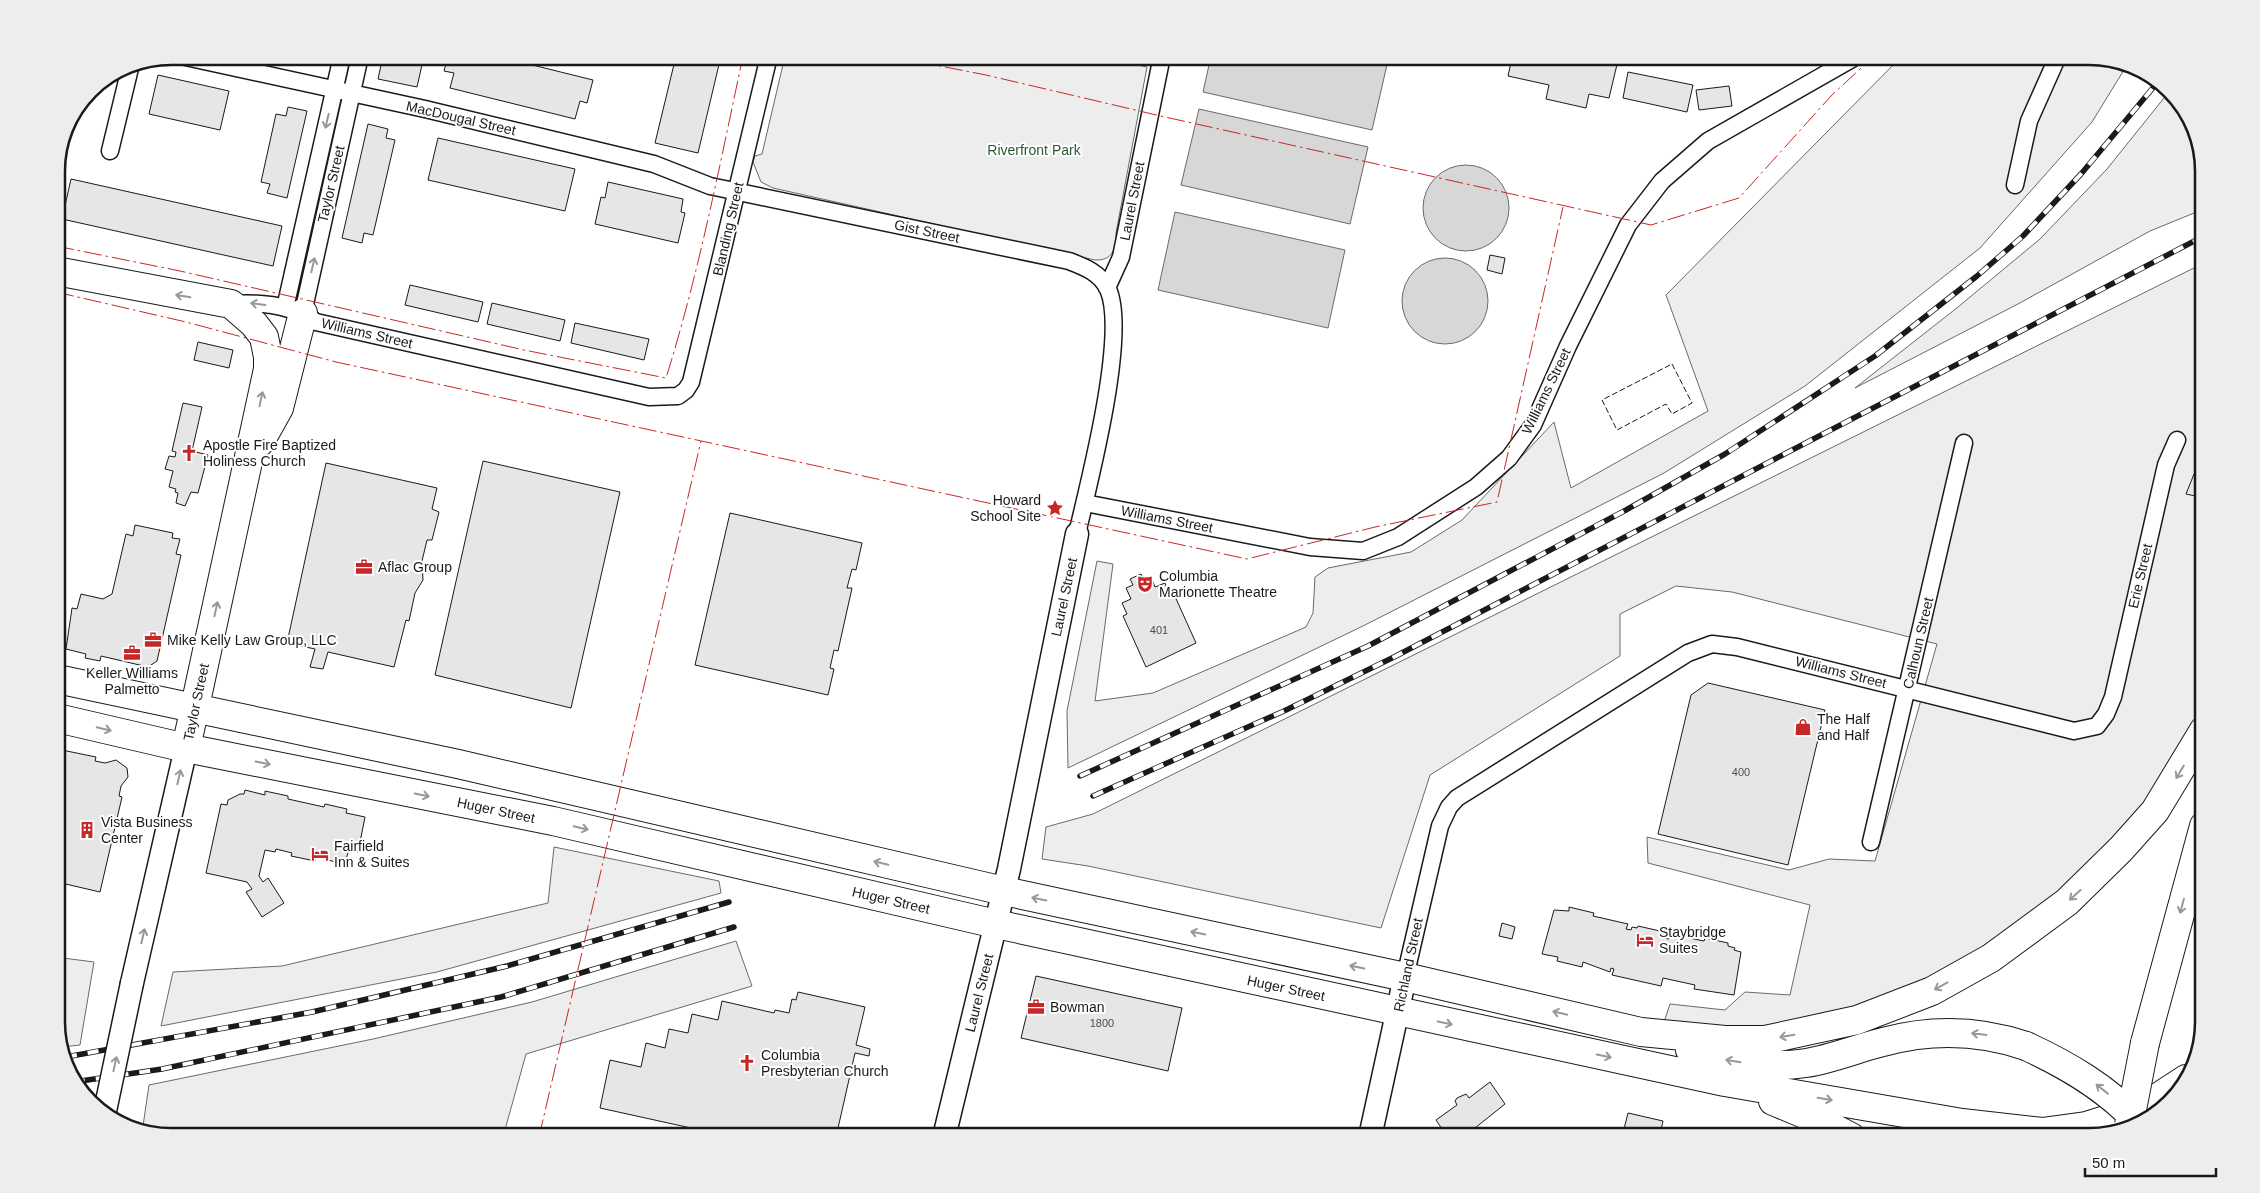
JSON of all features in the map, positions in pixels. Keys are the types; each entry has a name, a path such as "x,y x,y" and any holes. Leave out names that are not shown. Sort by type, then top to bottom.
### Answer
{"highway":[{"name":"Williams Street","path":"65,274 231,304"},
{"name":"Taylor Street","path":"186,748 268,368 264,337 254,324 231,304"},
{"path":"248,463 280,408 294,311"},
{"path":"65,681 467,766 1004,891 1405,977 1642,1032 1703,1054 1757,1064 1807,1063 1900,1038 1931,1033 1958,1033 2002,1037 2052,1058 2095,1084 2134,1118"},
{"name":"Huger Street","path":"65,720 186,748 553,821 996,924 1725,1082"},
{"path":"1642,1032 1725,1040 1765,1040 1857,1020 1932,992 2019,939 2067,902 2094,878 2155,811 2195,745"},
{"path":"2130,1120 2145,1043 2195,859"},
{"path":"1725,1082 1962,1124 2002,1128"},
{"path":"1725,1082 1814,1118 1833,1128"},
{"path":"2076,1128 2108,1121 2140,1109 2172,1088"}],"street":[{"name":"MacDougal Street","path":"222,65 425,109 654,164 710,186 737,191"},
{"name":"Taylor Street","path":"294,311 340,65"},
{"name":"Taylor Street","path":"294,311 358,65"},
{"name":"Blanding Street","path":"678,396 686,390 691,382 767,65"},
{"name":"Laurel Street","path":"946,1128 1004,891 1085,503 1103,413 1113,342 1114,318 1107,288 1121,257 1160,65"},
{"name":"Williams Street","path":"1085,503 1310,547 1362,551 1398,538 1476,487 1509,458 1533,425 1568,346 1628,224 1662,181 1708,141 1842,65"},
{"path":"2015,185 2029,121 2054,65"},
{"path":"110,151 129,74"},
{"name":"Gist Street","path":"737,191 1069,261 1096,274 1107,288"},
{"name":"Williams Street","path":"231,304 250,303 294,311 316,322 649,397 678,396"},
{"name":"Erie Street","path":"2106,714 2113,697 2166,465 2177,440"},
{"name":"Calhoun Street","path":"1871,842 1964,443"},
{"name":"Williams Street","path":"1457,798 1688,653 1712,644 1737,647 1908,688 2074,731 2097,726 2106,714"},
{"name":"Taylor Street","path":"106,1106 186,748"},
{"name":"Richland Street","path":"1372,1128 1440,826 1444,816 1457,798"}],"green space":[{"name":"Riverfront Park","path":"783,65 1138,65 1147,67 1115,244 1110,256 1101,260 773,188 761,182 753,162 755,156 762,154"},
{"path":"1893,65 2096,65 2123,71 2092,122 1980,248 1805,386 1664,473 1363,626 1068,768 1067,711 1097,561 1113,564 1095,701 1153,693 1306,627 1313,613 1315,577 1328,568 1411,552 1462,520 1554,422 1571,488 1708,411 1666,295"},
{"path":"2165,97 2184,124 2193,151 2195,164 2195,213 2150,231 2018,304 1855,388 1958,307 2040,239 2107,169"},
{"path":"2195,267 2195,723 2153,795 2063,892 1989,944 1925,982 1867,1007 1756,1032 1664,1022 1670,1004 1725,1010 1745,992 1790,995 1810,905 1648,863 1647,837 1789,870 1829,859 1875,861 1937,644 1732,592 1676,586 1620,614 1620,656 1430,775 1381,928 1088,866 1042,859 1046,827 1093,814"},
{"path":"554,847 719,881 721,893 437,972 161,1026 173,972 282,966 548,903"},
{"path":"736,941 752,986 526,1054 505,1128 164,1128 143,1124 149,1085 373,1039 532,1002"},
{"path":"65,958 94,962 80,1045 68,1046 67,1042 65,1029"}],"shaded area":[{"path":"1209,65 1387,65 1372,130 1203,92"},
{"path":"1199,109 1368,147 1350,224 1181,185"},
{"path":"1466,165 1483,168 1497,177 1506,191 1509,208 1506,225 1497,239 1483,248 1466,251 1449,248 1435,239 1426,225 1423,208 1426,191 1435,177 1449,168"},
{"path":"1175,212 1345,250 1328,328 1158,290"},
{"path":"1445,258 1462,261 1476,270 1485,284 1488,301 1485,318 1476,332 1462,341 1445,344 1428,341 1414,332 1405,318 1402,301 1405,284 1414,270 1428,261"}],"building":[{"path":"381,65 422,65 417,87 378,79"},
{"path":"446,65 532,65 593,80 587,103 580,101 575,119 450,88 454,73 444,71"},
{"path":"674,65 719,65 698,153 655,143"},
{"path":"1510,65 1617,65 1609,98 1589,94 1586,108 1546,99 1549,85 1508,76"},
{"path":"1628,72 1693,85 1687,112 1623,98"},
{"path":"158,75 229,91 220,130 149,114"},
{"path":"1729,86 1732,106 1699,110 1696,90"},
{"path":"288,107 307,111 287,198 267,193 270,184 261,182 276,114 286,116"},
{"path":"368,124 388,129 386,138 395,140 373,235 364,233 362,243 342,238"},
{"path":"438,138 575,169 565,211 428,180"},
{"path":"71,179 282,226 273,266 65,220 65,206"},
{"path":"608,182 683,199 681,212 685,213 678,243 595,224 601,197 605,198"},
{"path":"1490,255 1505,258 1502,274 1487,270"},
{"path":"410,285 483,302 478,322 405,305"},
{"path":"492,303 565,320 560,341 487,324"},
{"path":"575,323 649,339 644,360 571,343"},
{"path":"198,342 233,350 229,368 194,360"},
{"name":"Apostle Fire Baptized Holiness Church","path":"183,403 202,407 192,451 208,455 198,493 191,492 185,506 176,503 178,493 175,492 176,489 169,487 173,471 165,469 169,456 175,457 176,452 172,451"},
{"path":"483,461 620,492 571,708 435,675"},
{"name":"Aflac Group","path":"326,463 437,488 432,509 439,512 432,540 427,540 422,561 423,580 415,593 409,621 406,620 394,667 328,652 323,669 310,667 315,649 287,643"},
{"path":"2194,474 2195,474 2195,496 2186,494"},
{"path":"730,513 862,543 856,570 852,569 847,588 852,588 838,651 834,650 830,668 834,669 828,695 695,665"},
{"path":"135,525 173,533 172,538 180,539 176,554 181,555 157,661 148,667 101,656 100,661 85,658 86,654 66,649 72,608 77,609 81,594 103,599 112,594 126,534 133,536"},
{"path":"1141,574 1144,580 1151,577 1155,587 1165,583 1169,593 1173,592 1196,643 1146,667 1123,616 1127,614 1122,603 1131,599 1126,588 1133,585 1130,579"},
{"path":"1708,683 1825,710 1788,865 1658,834 1691,695"},
{"name":"Vista Business Center","path":"65,751 96,757 95,761 105,763 116,760 127,768 128,777 121,786 119,796 122,797 100,892 65,884"},
{"name":"Fairfield Inn & Suites","path":"245,790 265,795 265,791 288,796 288,799 324,807 325,804 347,809 346,813 365,817 358,852 349,850 346,859 337,857 336,862 316,857 315,861 291,856 292,853 276,849 275,852 265,850 259,876 263,882 268,878 284,903 262,917 246,892 252,889 247,882 206,873 221,804 227,805 228,800 244,794"},
{"path":"1569,907 1594,913 1593,916 1628,924 1626,929 1631,930 1632,927 1637,928 1638,926 1660,931 1660,933 1664,934 1663,938 1669,939 1670,934 1704,941 1705,938 1728,943 1728,946 1741,952 1734,995 1694,989 1695,985 1663,978 1661,986 1612,975 1614,969 1611,968 1610,972 1583,962 1582,967 1557,961 1558,957 1542,954 1554,910 1569,911"},
{"path":"1502,923 1515,927 1512,939 1499,936"},
{"path":"1036,976 1182,1008 1168,1071 1021,1038"},
{"name":"Columbia Presbyterian Church","path":"798,992 865,1007 856,1045 870,1049 869,1056 855,1053 838,1128 691,1128 600,1108 610,1060 641,1067 646,1043 665,1048 669,1029 688,1033 692,1014 718,1020 722,1001 774,1013 775,1010 789,1013 792,999 796,1000"},
{"path":"1490,1082 1505,1104 1475,1128 1441,1128 1436,1120 1457,1105 1455,1101 1457,1098 1466,1094 1469,1098"},
{"path":"1628,1113 1663,1121 1661,1128 1624,1128"}],"railway":[{"path":"1080,776 1368,646 1626,510 1725,454 1875,356 1977,276 2023,236 2081,174 2154,87"},
{"path":"1093,796 1284,711 1394,657 2195,241"},
{"path":"71,1056 312,1012 507,966 729,902"},
{"path":"83,1081 162,1069 501,997 734,927"}],"fence":[{"path":"1672,364 1692,403 1672,414 1666,404 1617,430 1602,400 1672,364"}],"power":[{"path":"65,248 180,271 524,350 666,378 699,258 741,65"},
{"path":"935,65 1651,225 1739,198 1831,96 1864,65"},
{"path":"65,294 186,322 336,362 1247,559 1375,527 1497,502 1563,207"},
{"path":"541,1128 701,441"}],"place":[{"name":"Apostle Fire Baptized Holiness Church","path":"189,453"},
{"name":"Howard School Site","path":"1055,508"},
{"name":"Aflac Group","path":"364,567"},
{"name":"Columbia Marionette Theatre","path":"1145,584"},
{"name":"Mike Kelly Law Group, LLC","path":"153,640"},
{"name":"Keller Williams Palmetto","path":"132,653"},
{"name":"The Half and Half","path":"1803,727"},
{"name":"Vista Business Center","path":"87,830"},
{"name":"Fairfield Inn & Suites","path":"320,854"},
{"name":"Staybridge Suites","path":"1645,940"},
{"name":"Bowman","path":"1036,1007"},
{"name":"Columbia Presbyterian Church","path":"747,1063"}]}
